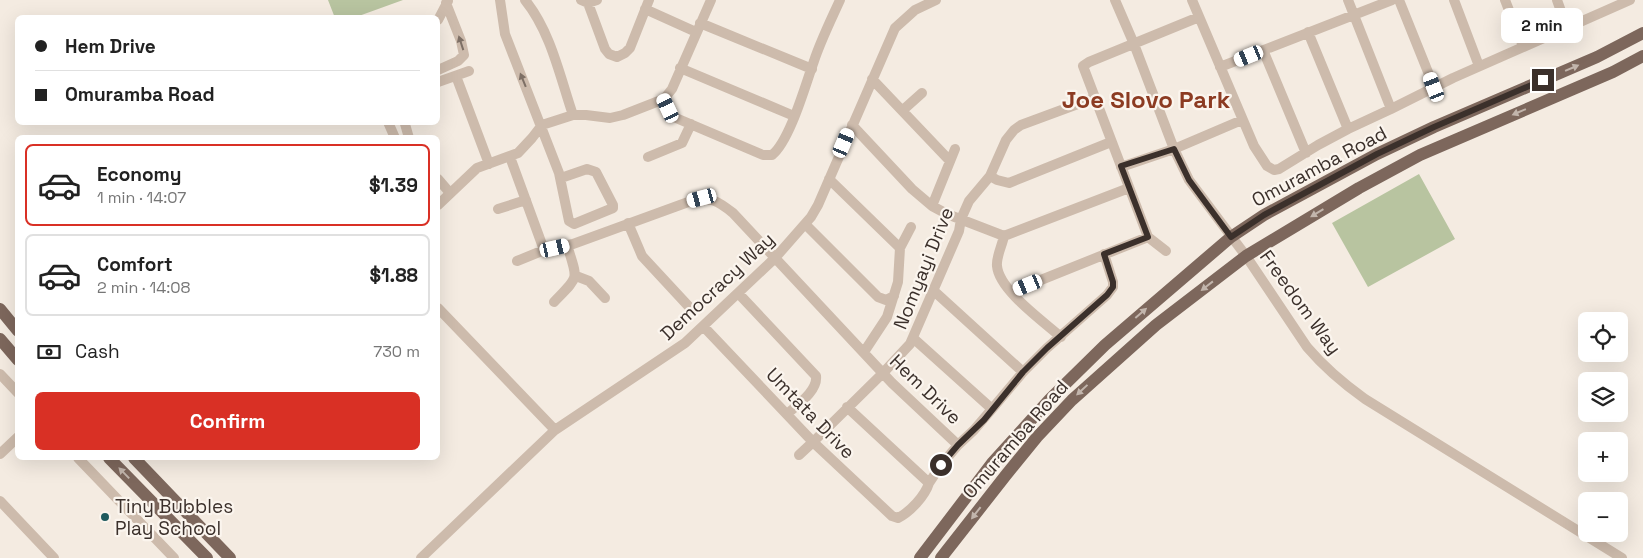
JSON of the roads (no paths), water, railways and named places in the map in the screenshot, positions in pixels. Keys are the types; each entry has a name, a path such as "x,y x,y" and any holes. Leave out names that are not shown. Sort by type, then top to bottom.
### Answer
{"main road":[{"name":"Omuramba Road","path":"920,558 993,462 1050,399 1104,346 1231,237 1264,215 1377,154 1597,57 1643,33"},
{"name":"Omuramba Road","path":"941,558 1037,437 1072,400 1156,326 1246,256 1359,188 1420,155 1613,72 1643,56"},
{"path":"0,309 15,327"},
{"path":"0,339 15,356"},
{"path":"111,460 207,558"},
{"path":"136,460 230,558"}],"street":[{"path":"500,0 505,34 542,125 560,178 570,222 574,224 613,208 596,172 587,170 560,178"},
{"path":"525,0 538,17 573,115"},
{"path":"440,203 477,168 510,157 525,147 542,125 573,115 610,118 664,99 672,89 711,0"},
{"path":"664,99 673,115 767,156 772,155 782,144 840,0"},
{"name":"Democracy Way","path":"421,558 555,430 685,343 775,258 805,224 818,205 895,28 915,10 936,0"},
{"name":"Freedom Way","path":"1115,0 1174,149 1189,180 1246,256 1307,347 1342,382 1365,399 1622,558"},
{"path":"1192,0 1254,146 1267,166 1274,170 1279,169 1348,129 1434,87 1567,28 1609,5 1630,0"},
{"path":"1348,0 1391,108"},
{"path":"1220,67 1392,0"},
{"path":"1400,0 1434,87"},
{"path":"1454,0 1479,66"},
{"path":"1504,0 1523,46"},
{"path":"1557,0 1567,28"},
{"path":"440,16 447,1"},
{"path":"440,69 458,61 464,55 462,41 447,1"},
{"path":"589,1 605,49 609,54 617,57 626,53 630,48 647,5 698,27 812,69"},
{"path":"1166,251 1148,237 1083,66 1199,17"},
{"path":"1308,32 1348,129"},
{"path":"1263,50 1306,153"},
{"path":"680,68 794,116"},
{"path":"440,81 469,70"},
{"path":"456,76 489,164"},
{"path":"872,79 950,160"},
{"path":"903,110 922,93"},
{"name":"Nomyayi Drive","path":"798,455 883,373 913,338 959,231 961,219 969,201 990,176 1006,140 1014,130 1022,125 1094,98"},
{"path":"1121,166 1174,149 1242,120"},
{"path":"648,158 682,143 691,124"},
{"path":"852,125 912,189 932,206 1004,236 1129,188"},
{"path":"990,176 1009,183 1111,142"},
{"path":"932,206 955,149"},
{"path":"510,157 544,250"},
{"path":"829,179 900,248"},
{"path":"440,181 450,193"},
{"name":"Hem Drive","path":"516,261 702,198 722,204 733,213 883,373 958,445 941,465 921,498 905,514 898,518"},
{"path":"498,209 526,200"},
{"path":"628,223 642,256 692,310"},
{"path":"805,224 878,297 886,300 894,296"},
{"path":"864,352 887,317 899,276 900,248 911,227"},
{"path":"1004,236 997,264 1001,280 1010,292 1061,337"},
{"path":"1010,292 1148,237"},
{"path":"554,302 573,283 576,276 567,245"},
{"path":"958,445 974,430 1023,372 1107,295 1113,287 1113,282 1104,254"},
{"path":"576,276 589,281 606,298"},
{"path":"934,291 1023,372"},
{"path":"738,293 816,376 814,386 805,398 787,414"},
{"path":"440,310 555,430"},
{"name":"Umtata Drive","path":"703,326 813,442 892,516 898,518"},
{"path":"913,338 992,408"},
{"path":"0,374 15,390"},
{"path":"847,407 929,483"},
{"path":"0,454 15,440"},
{"path":"80,460 174,558"},
{"path":"0,501 54,558"}],"place":[{"name":"Tiny Bubbles Play School","path":"105,517"}],"district":[{"name":"Joe Slovo Park","path":"1146,100"}]}
